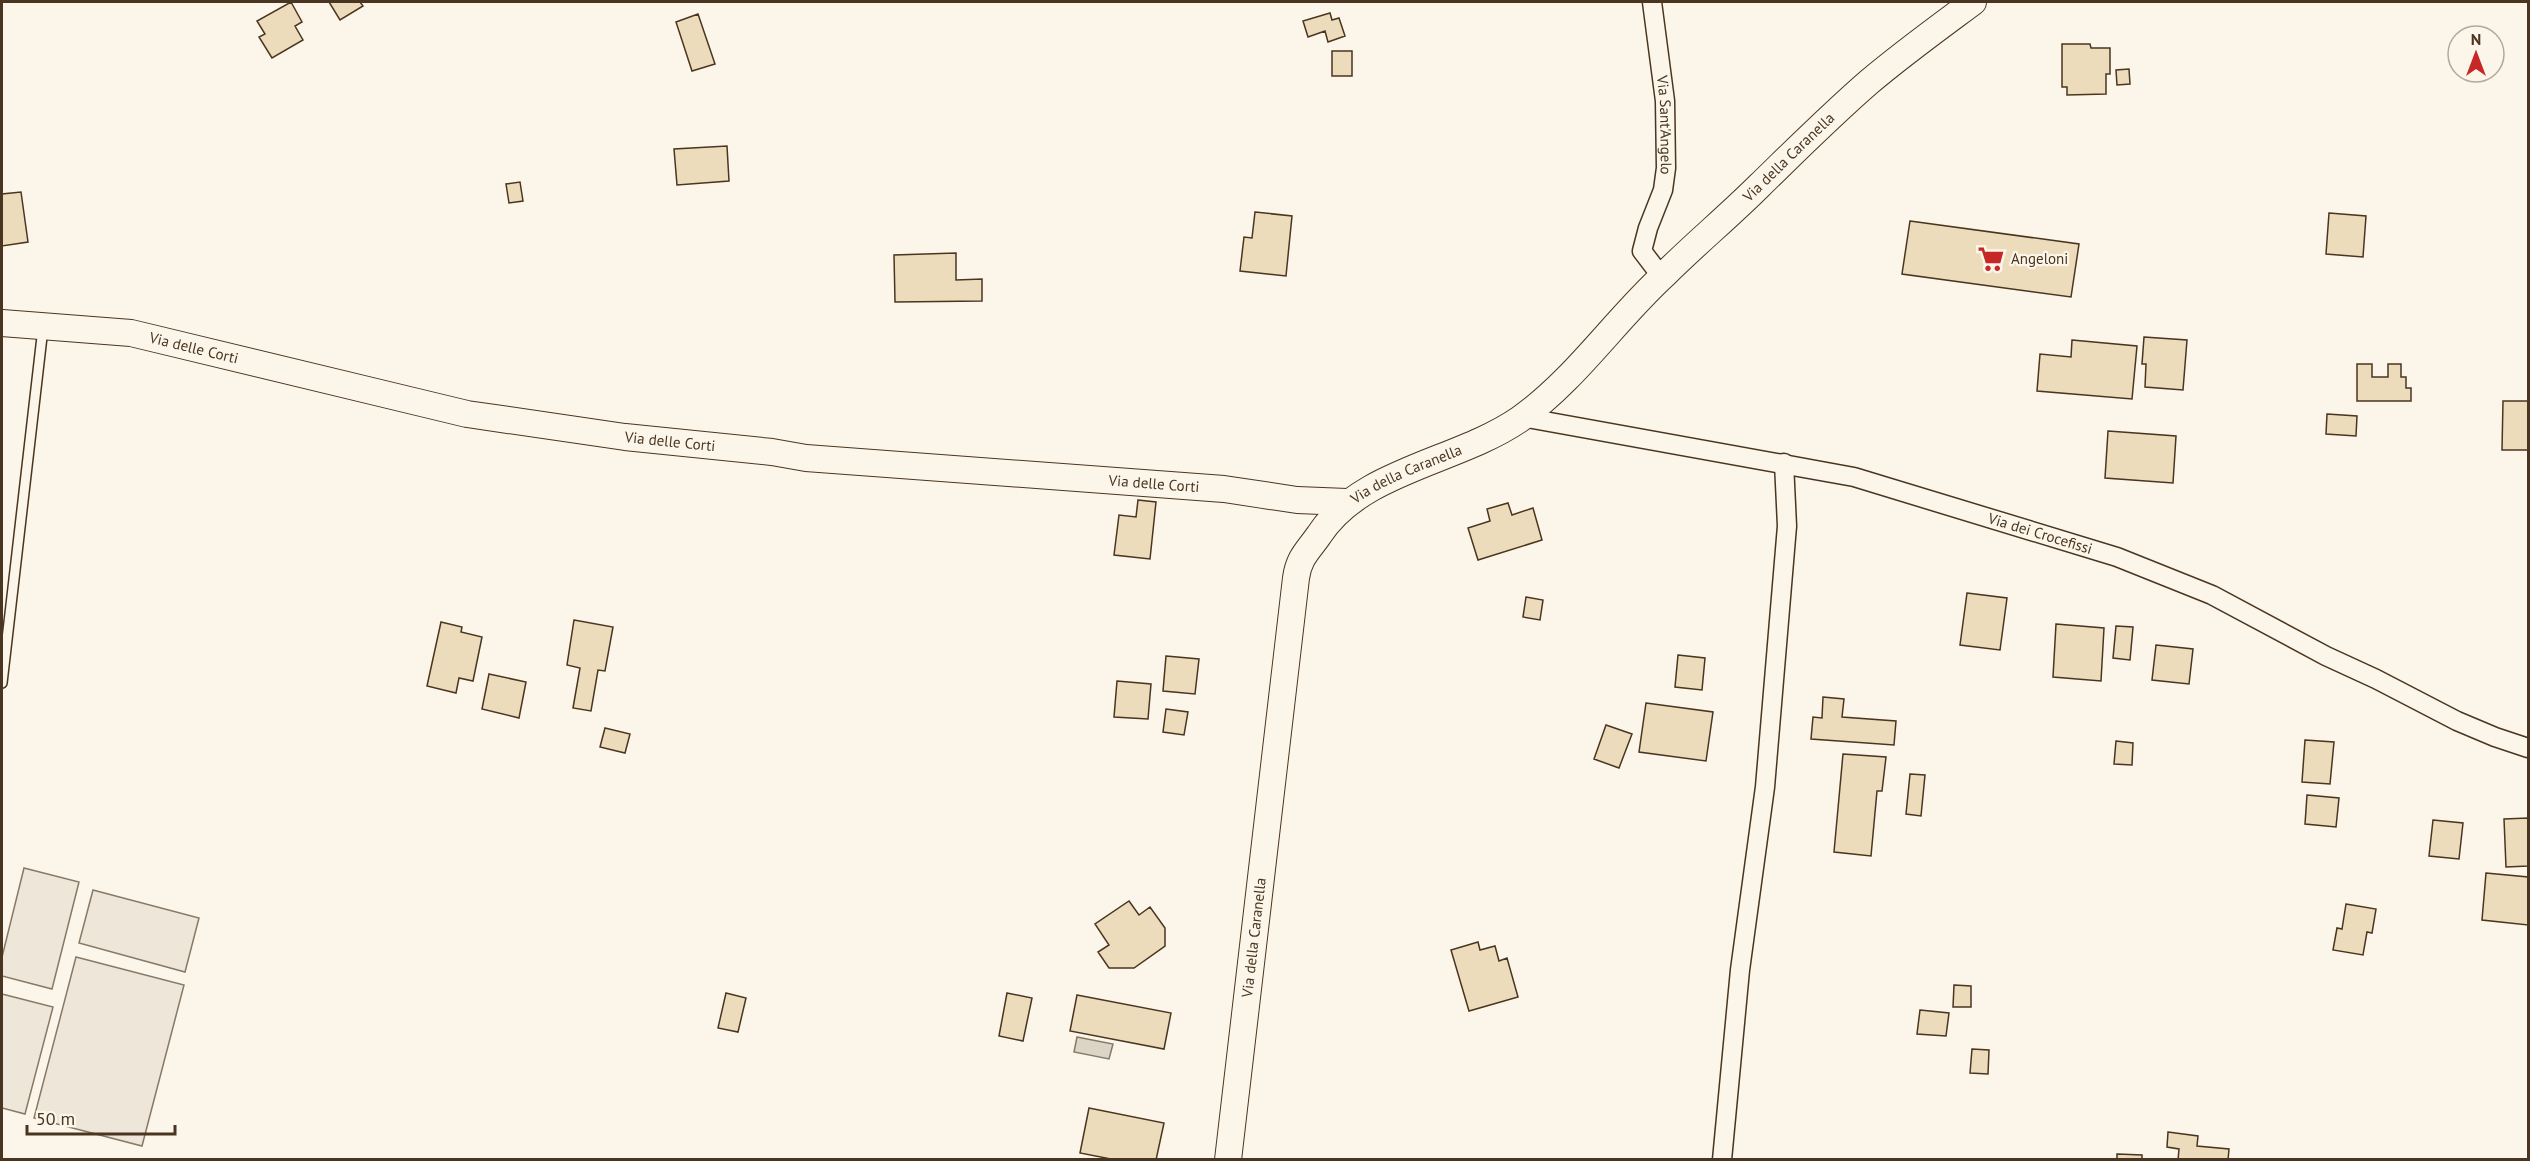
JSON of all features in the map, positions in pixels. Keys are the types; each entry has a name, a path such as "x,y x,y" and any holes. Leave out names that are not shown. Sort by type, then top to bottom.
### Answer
{"main road":[{"name":"Via della Caranella","path":"1228,1160 1296,578 1307,548 1328,520 1347,502 1386,481 1499,433 1522,417 1562,383 1662,276 1845,103 1973,2"},
{"name":"Via delle Corti","path":"2,323 131,333 467,414 625,436 772,452 806,458 1224,489 1297,500 1347,502"}],"street":[{"name":"Via Sant'Angelo","path":"1652,2 1665,101 1666,168 1664,190 1648,228 1642,251 1662,276"},
{"name":"Via dei Crocefissi","path":"1522,417 1854,477 2144,566 2235,607 2326,656 2376,678 2457,721 2529,748"},
{"path":"1722,1160 1740,970 1765,787 1787,526 1784,463"}],"lane":[{"path":"2,683 43,326"}],"shaded area":[{"path":"24,868 79,882 52,989 2,976 2,957"},
{"path":"93,890 199,918 185,972 79,943"},
{"path":"76,957 184,985 142,1146 34,1118"},
{"path":"2,994 53,1007 25,1114 2,1108"},
{"path":"1077,1037 1113,1044 1109,1059 1074,1052"}],"building":[{"path":"291,2 302,22 295,26 303,40 272,58 259,37 265,34 257,21"},
{"path":"329,2 360,2 363,6 340,20"},
{"path":"1330,13 1332,20 1339,18 1345,36 1328,42 1325,31 1308,37 1303,21"},
{"path":"698,14 715,64 692,71 676,22"},
{"path":"2062,44 2090,44 2091,48 2110,48 2110,74 2106,74 2106,94 2067,95 2067,87 2062,87"},
{"path":"1332,51 1352,51 1352,76 1332,76"},
{"path":"2129,69 2130,84 2117,85 2116,70"},
{"path":"727,146 729,181 677,185 674,149"},
{"path":"520,182 523,201 509,203 506,184"},
{"path":"21,192 28,242 2,246 2,194"},
{"path":"1255,212 1292,216 1286,276 1240,271 1244,237 1252,238"},
{"path":"2329,213 2366,216 2363,257 2326,254"},
{"name":"Angeloni","path":"1910,221 2079,244 2071,297 1902,274"},
{"path":"956,253 956,280 982,279 982,301 895,302 894,255"},
{"path":"2144,337 2187,340 2183,390 2145,387 2146,364 2142,364"},
{"path":"2072,340 2137,346 2132,399 2037,391 2040,354 2071,357"},
{"path":"2357,364 2372,364 2372,377 2388,377 2388,364 2401,364 2401,377 2406,377 2406,388 2411,388 2411,401 2357,401"},
{"path":"2503,401 2528,401 2528,450 2502,450"},
{"path":"2327,414 2357,416 2356,436 2326,434"},
{"path":"2108,431 2176,436 2173,483 2105,478"},
{"path":"1138,500 1156,502 1150,559 1114,555 1119,515 1136,517"},
{"path":"1508,503 1512,515 1533,508 1542,540 1478,560 1468,528 1490,521 1487,509"},
{"path":"1967,593 2007,598 2000,650 1960,645"},
{"path":"1526,597 1543,600 1540,620 1523,617"},
{"path":"574,620 613,627 605,671 598,670 591,711 573,708 580,668 567,665"},
{"path":"441,622 462,627 461,632 482,637 473,681 459,678 456,693 427,686"},
{"path":"2056,624 2104,628 2101,681 2053,677"},
{"path":"2116,626 2133,627 2130,660 2113,658"},
{"path":"2156,645 2193,649 2189,684 2152,680"},
{"path":"1678,655 1705,658 1702,690 1675,687"},
{"path":"1166,656 1199,659 1195,694 1163,691"},
{"path":"489,674 526,682 519,718 482,709"},
{"path":"1117,681 1151,684 1148,719 1114,717"},
{"path":"1823,697 1844,699 1842,717 1896,721 1894,745 1811,739 1813,717 1822,718"},
{"path":"1646,703 1713,712 1706,761 1639,752"},
{"path":"1166,709 1188,712 1184,735 1163,732"},
{"path":"1606,725 1632,734 1619,768 1594,759"},
{"path":"605,728 630,734 625,753 600,747"},
{"path":"2305,740 2334,742 2330,784 2302,782"},
{"path":"2116,741 2133,743 2132,765 2114,764"},
{"path":"1843,754 1886,757 1882,791 1877,791 1871,856 1834,852"},
{"path":"1910,774 1925,775 1921,816 1906,814"},
{"path":"2307,795 2339,798 2336,827 2305,824"},
{"path":"2528,818 2528,866 2506,867 2504,819"},
{"path":"2433,820 2463,823 2459,859 2429,856"},
{"path":"2486,873 2528,877 2528,925 2482,920"},
{"path":"1129,901 1139,915 1150,907 1165,928 1165,946 1134,968 1109,968 1098,952 1109,945 1095,924"},
{"path":"2346,904 2376,909 2372,933 2367,932 2363,955 2333,950 2337,928 2342,929"},
{"path":"1478,942 1480,950 1495,946 1499,961 1507,958 1518,997 1469,1011 1451,950"},
{"path":"1954,985 1971,986 1971,1007 1953,1007"},
{"path":"726,993 746,998 738,1032 718,1028"},
{"path":"1007,993 1032,998 1023,1041 999,1036"},
{"path":"1077,995 1171,1013 1164,1049 1070,1031"},
{"path":"1920,1010 1949,1013 1946,1036 1917,1034"},
{"path":"1972,1049 1989,1050 1988,1074 1970,1073"},
{"path":"1089,1108 1164,1123 1156,1160 1116,1160 1080,1153"},
{"path":"2168,1132 2198,1136 2197,1146 2229,1149 2228,1160 2178,1160 2179,1149 2167,1147"},
{"path":"2117,1154 2142,1155 2142,1160 2117,1160"}],"place":[{"name":"Angeloni","path":"1991,259"}]}
